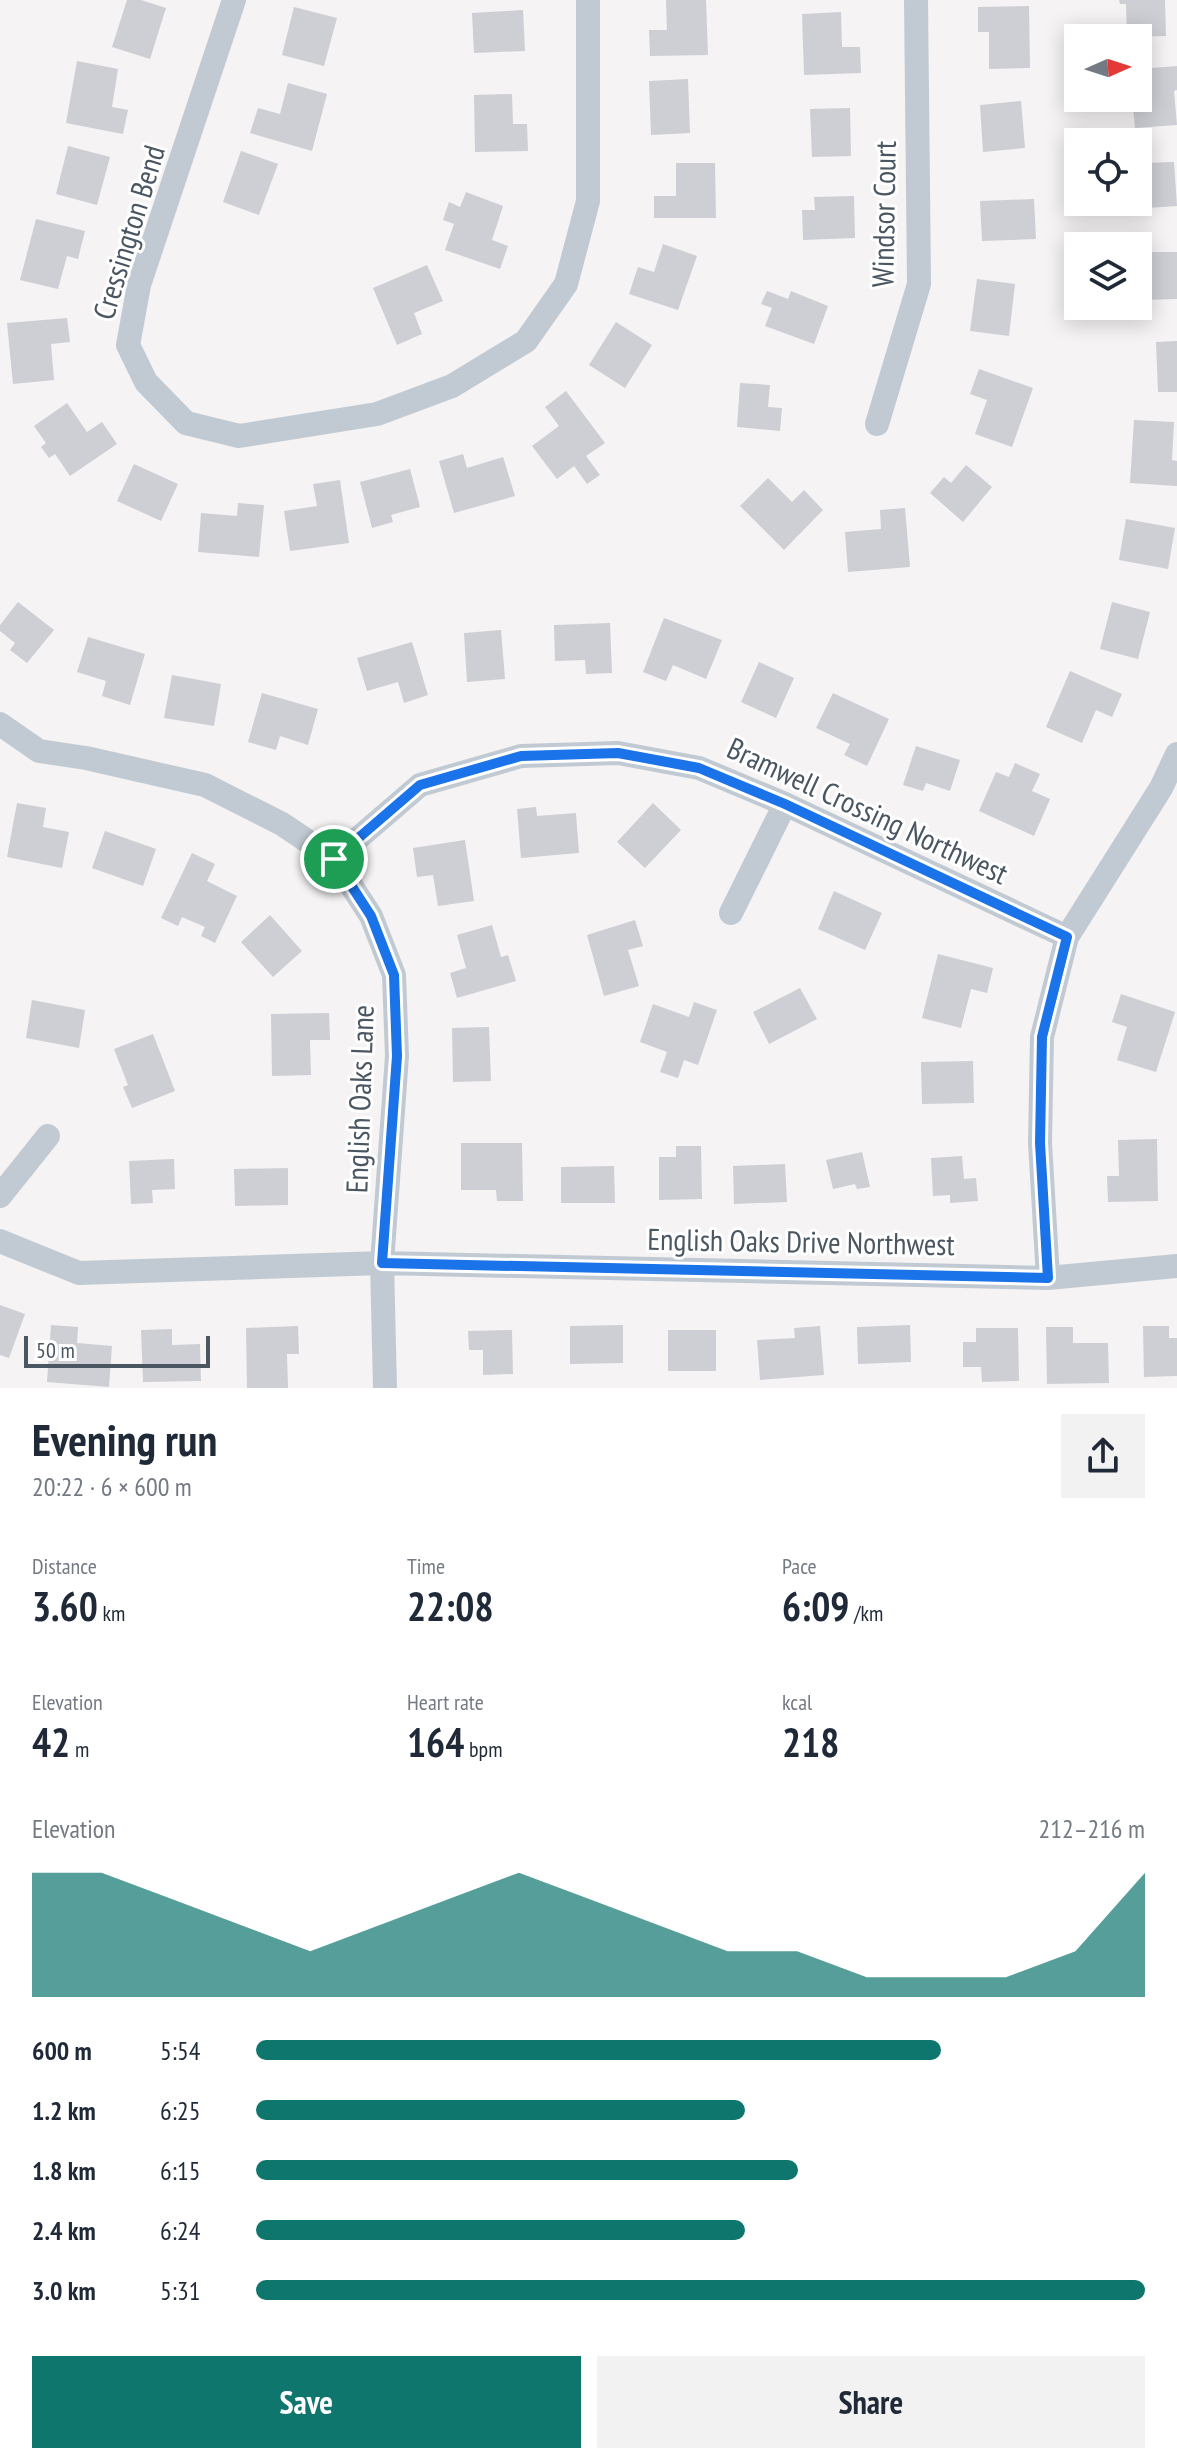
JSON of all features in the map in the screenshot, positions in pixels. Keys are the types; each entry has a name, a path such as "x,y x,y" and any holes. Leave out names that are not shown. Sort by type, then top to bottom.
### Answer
{"street":[{"name":"Cressington Bend","path":"234,0 139,285 128,345 146,382 186,423 239,436 377,414 452,386 526,341 566,284 588,201 588,0"},
{"name":"Windsor Court","path":"877,424 919,284 916,0"},
{"name":"English Oaks Lane","path":"0,724 39,751 86,758 205,785 282,824 334,859 371,916 394,975 397,1056 382,1263 385,1388"},
{"name":"Bramwell Crossing Northwest","path":"334,859 420,785 521,756 618,753 699,768 785,804 1067,937"},
{"path":"1048,1278 1040,1143 1042,1037 1067,937 1161,788 1177,754"},
{"path":"731,913 785,804"},
{"path":"0,1196 48,1136"},
{"name":"English Oaks Drive Northwest","path":"0,1241 79,1273 382,1263 1048,1278 1177,1266"}],"building":[{"path":"127,0 141,0 166,8 150,59 112,47"},
{"path":"666,0 706,0 708,55 650,56 649,30 667,30"},
{"path":"1119,0 1165,0 1166,36 1152,36 1152,24 1127,24 1126,4 1120,4"},
{"path":"1029,6 1030,68 989,69 989,32 978,32 978,7"},
{"path":"294,7 337,18 324,66 282,55"},
{"path":"523,10 525,51 474,53 472,13"},
{"path":"841,12 842,47 860,47 861,73 804,75 802,14"},
{"path":"77,61 118,69 112,107 128,110 123,134 66,123"},
{"path":"1177,66 1177,90 1174,91 1177,125 1135,128 1133,112 1152,112 1152,68"},
{"path":"688,79 690,133 651,135 649,81"},
{"path":"288,83 327,94 312,151 250,133 258,108 280,114"},
{"path":"512,94 513,124 527,124 528,151 475,152 474,95"},
{"path":"1021,101 1025,148 983,152 980,105"},
{"path":"850,108 851,156 812,157 810,109"},
{"path":"68,146 110,157 97,205 56,194"},
{"path":"241,151 278,164 259,215 223,202"},
{"path":"1174,162 1177,206 1152,208 1152,163"},
{"path":"676,163 715,163 716,218 654,218 654,196 676,196"},
{"path":"466,192 503,206 492,240 508,246 500,269 445,250 454,224 443,220 449,202 460,207"},
{"path":"854,196 855,238 803,240 802,210 815,210 814,197"},
{"path":"1034,199 1036,239 982,241 980,201"},
{"path":"36,219 85,231 78,259 67,256 58,289 20,280"},
{"path":"663,244 697,256 678,310 629,294 638,267 654,272"},
{"path":"1152,252 1177,252 1177,299 1152,300"},
{"path":"427,265 443,301 414,313 422,334 397,345 373,288"},
{"path":"977,279 1015,284 1009,336 970,331"},
{"path":"767,291 788,299 791,291 828,306 814,344 765,326 772,308 761,304"},
{"path":"67,318 70,342 51,344 54,380 13,384 7,323"},
{"path":"616,322 652,345 625,388 589,365"},
{"path":"1177,341 1177,392 1158,392 1156,342"},
{"path":"979,369 1033,388 1012,447 975,434 987,400 970,394"},
{"path":"740,383 770,385 768,407 782,408 780,431 737,427"},
{"path":"566,391 605,443 586,456 600,475 587,484 574,466 557,479 532,446 559,426 545,407"},
{"path":"67,403 87,432 102,422 117,444 70,476 55,454 49,458 41,447 46,443 34,426"},
{"path":"1134,420 1174,422 1172,460 1177,461 1177,486 1130,483"},
{"path":"463,454 467,468 503,457 515,496 454,513 439,461"},
{"path":"134,464 178,484 161,521 117,501"},
{"path":"966,465 992,487 963,522 930,493 944,477 951,483"},
{"path":"410,469 420,507 391,515 393,522 372,528 360,482"},
{"path":"768,478 792,502 804,490 823,510 784,550 740,506"},
{"path":"340,480 349,543 290,551 284,511 317,506 313,484"},
{"path":"238,503 264,505 259,557 198,552 201,513 237,516"},
{"path":"905,508 910,567 848,572 845,532 881,529 880,510"},
{"path":"1126,519 1175,528 1168,569 1119,560"},
{"path":"18,602 54,630 27,663 10,650 15,643 0,631 0,625"},
{"path":"1112,602 1150,612 1138,659 1100,649"},
{"path":"664,618 722,640 706,679 673,665 666,681 643,672"},
{"path":"610,623 612,673 586,674 585,660 555,661 554,625"},
{"path":"501,630 505,679 467,682 464,633"},
{"path":"88,637 145,654 130,705 102,696 106,681 77,672"},
{"path":"412,642 428,695 404,703 398,682 367,691 357,658"},
{"path":"759,662 794,678 776,718 741,702"},
{"path":"1070,671 1122,694 1112,717 1096,710 1082,743 1046,727"},
{"path":"172,675 221,684 214,726 164,718"},
{"path":"262,693 318,709 308,745 280,736 276,750 248,742"},
{"path":"833,693 889,719 867,766 844,755 850,744 816,728"},
{"path":"916,746 960,760 950,791 926,783 923,791 903,785"},
{"path":"1015,763 1040,774 1032,791 1050,799 1034,836 979,811 996,772 1009,777"},
{"path":"17,803 46,808 43,827 69,832 62,868 7,857"},
{"path":"653,803 681,830 645,868 617,842"},
{"path":"536,807 537,816 576,813 579,853 521,858 517,809"},
{"path":"105,831 156,849 143,886 92,868"},
{"path":"465,840 474,901 438,906 433,875 417,877 413,848"},
{"path":"192,853 215,864 207,881 237,896 215,943 201,936 205,927 182,917 178,926 161,918"},
{"path":"834,891 882,913 865,950 818,929"},
{"path":"270,915 302,951 273,977 241,942"},
{"path":"635,920 643,946 628,950 639,986 604,996 587,935"},
{"path":"492,925 501,957 508,955 516,981 457,998 450,973 466,968 457,935"},
{"path":"938,954 993,968 987,993 971,989 961,1028 922,1018"},
{"path":"800,988 817,1019 769,1044 753,1012"},
{"path":"1121,994 1175,1012 1156,1072 1117,1060 1127,1027 1112,1022"},
{"path":"32,1000 85,1010 79,1048 26,1038"},
{"path":"694,1002 717,1010 698,1065 684,1060 678,1078 660,1072 667,1052 640,1042 653,1004 689,1017"},
{"path":"329,1013 330,1040 310,1040 311,1075 272,1076 271,1014"},
{"path":"489,1027 491,1081 453,1082 452,1028"},
{"path":"153,1034 175,1091 132,1108 123,1087 128,1085 114,1049"},
{"path":"973,1061 974,1103 922,1104 921,1062"},
{"path":"1157,1139 1158,1201 1108,1202 1107,1176 1119,1176 1118,1140"},
{"path":"461,1143 522,1143 523,1201 497,1201 496,1190 461,1190"},
{"path":"676,1146 701,1146 702,1199 659,1200 659,1157 676,1157"},
{"path":"862,1152 870,1187 857,1189 855,1184 833,1189 826,1160"},
{"path":"962,1156 964,1179 976,1178 978,1201 950,1203 950,1195 933,1196 931,1158"},
{"path":"174,1159 175,1189 152,1190 153,1203 131,1204 129,1161"},
{"path":"785,1164 787,1202 734,1204 733,1166"},
{"path":"614,1166 615,1203 561,1203 561,1167"},
{"path":"288,1168 288,1205 235,1206 234,1169"},
{"path":"0,1305 25,1314 9,1358 0,1355"},
{"path":"51,1325 78,1327 77,1343 112,1346 109,1387 47,1382"},
{"path":"623,1325 623,1363 570,1364 570,1326"},
{"path":"910,1325 911,1362 858,1364 857,1327"},
{"path":"298,1326 299,1354 287,1354 288,1388 247,1388 246,1328"},
{"path":"820,1326 824,1375 760,1380 757,1340 795,1338 794,1328"},
{"path":"1143,1326 1169,1326 1169,1338 1177,1338 1177,1376 1144,1377"},
{"path":"1046,1327 1073,1327 1073,1343 1108,1343 1109,1383 1047,1384"},
{"path":"976,1328 1018,1328 1019,1381 982,1382 981,1367 963,1367 963,1342 976,1342"},
{"path":"172,1329 172,1345 200,1344 201,1381 143,1382 141,1330"},
{"path":"512,1330 513,1374 483,1375 483,1350 469,1350 468,1331"},
{"path":"668,1330 716,1330 716,1371 668,1371"}],"route":[{"path":"618,753 699,768 785,804 1067,937 1042,1037 1040,1143 1048,1278 382,1263 397,1056 394,975 371,916 334,859 420,785 521,756 618,753"}]}
